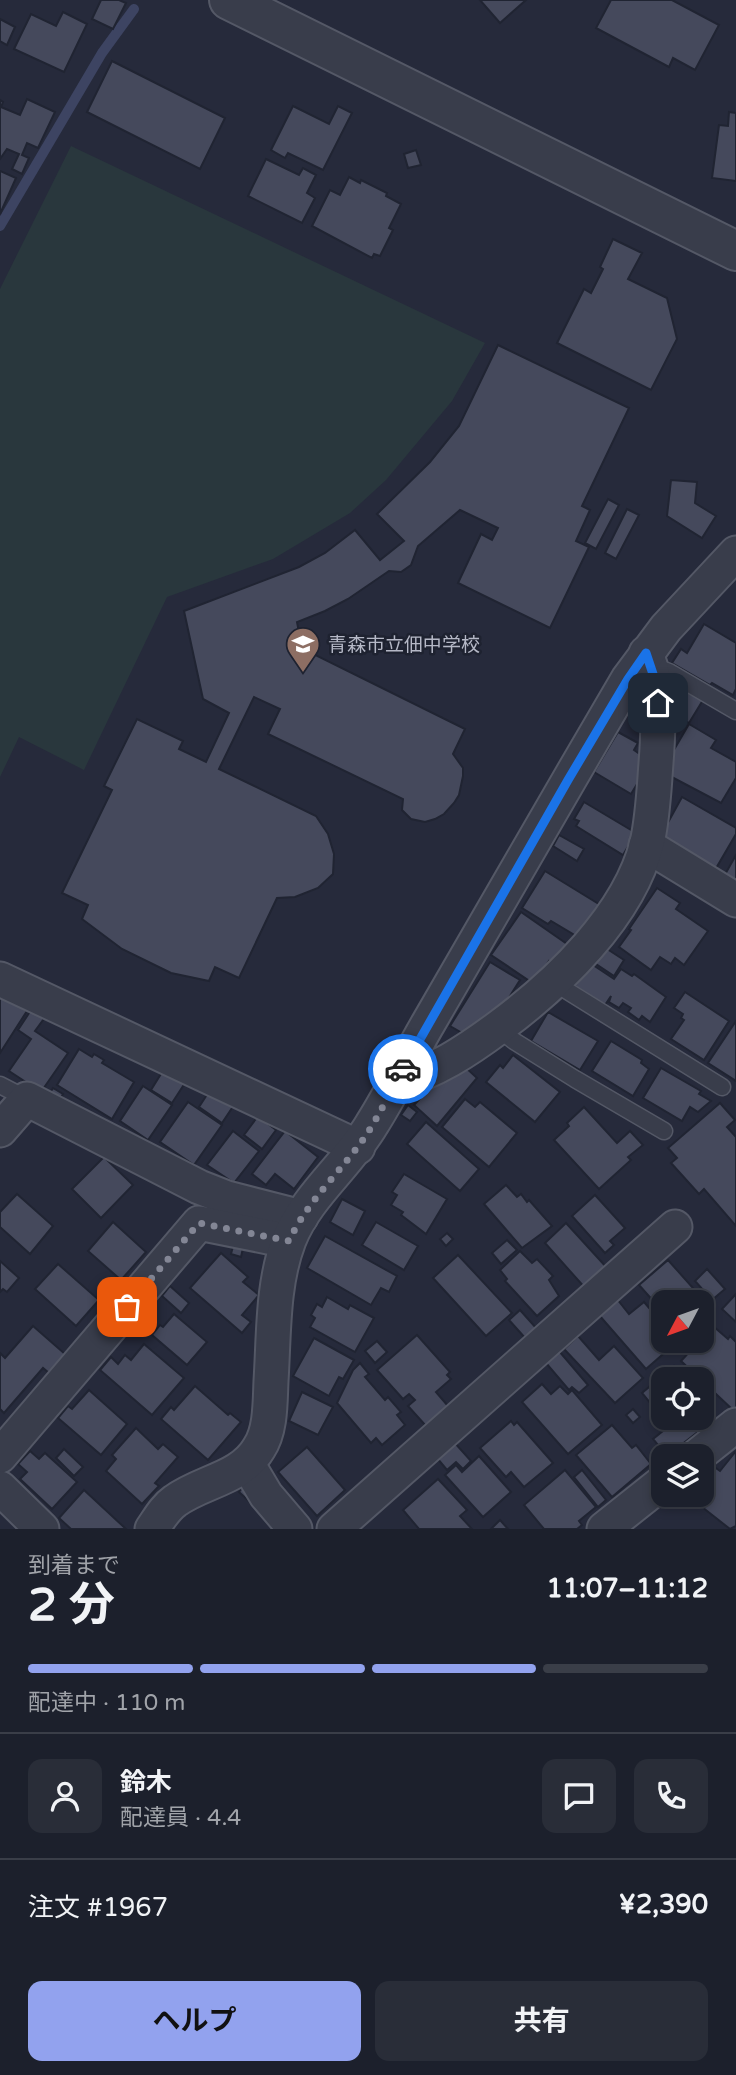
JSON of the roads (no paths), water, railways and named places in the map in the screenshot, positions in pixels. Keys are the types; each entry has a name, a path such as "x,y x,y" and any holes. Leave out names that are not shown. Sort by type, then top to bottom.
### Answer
{"street":[{"path":"229,0 736,251"},
{"path":"152,1529 166,1508 177,1499 230,1474 247,1463 261,1445 270,1409 277,1291 295,1229 358,1147 628,679 648,659 736,553"},
{"path":"396,1082 416,1077 438,1066 476,1044 523,1010 584,949 623,898 646,845 659,726 655,680 648,659"},
{"path":"646,845 736,900"},
{"path":"0,979 358,1147"},
{"path":"0,1130 14,1092 159,1168 295,1229"},
{"path":"0,1456 199,1223 211,1192"},
{"path":"199,1223 295,1229"},
{"path":"334,1529 675,1227"},
{"path":"712,1444 736,1425"},
{"path":"247,1463 266,1495 295,1529"},
{"path":"0,1488 42,1529"},
{"path":"604,1529 651,1492"}],"lane":[{"path":"648,659 736,711"},
{"path":"553,982 722,1087"},
{"path":"498,1028 575,1079 664,1130"}],"waterway":[{"path":"0,226 102,53 134,9"}],"place":[{"name":"青森市立佃中学校","path":"303,674"}]}
